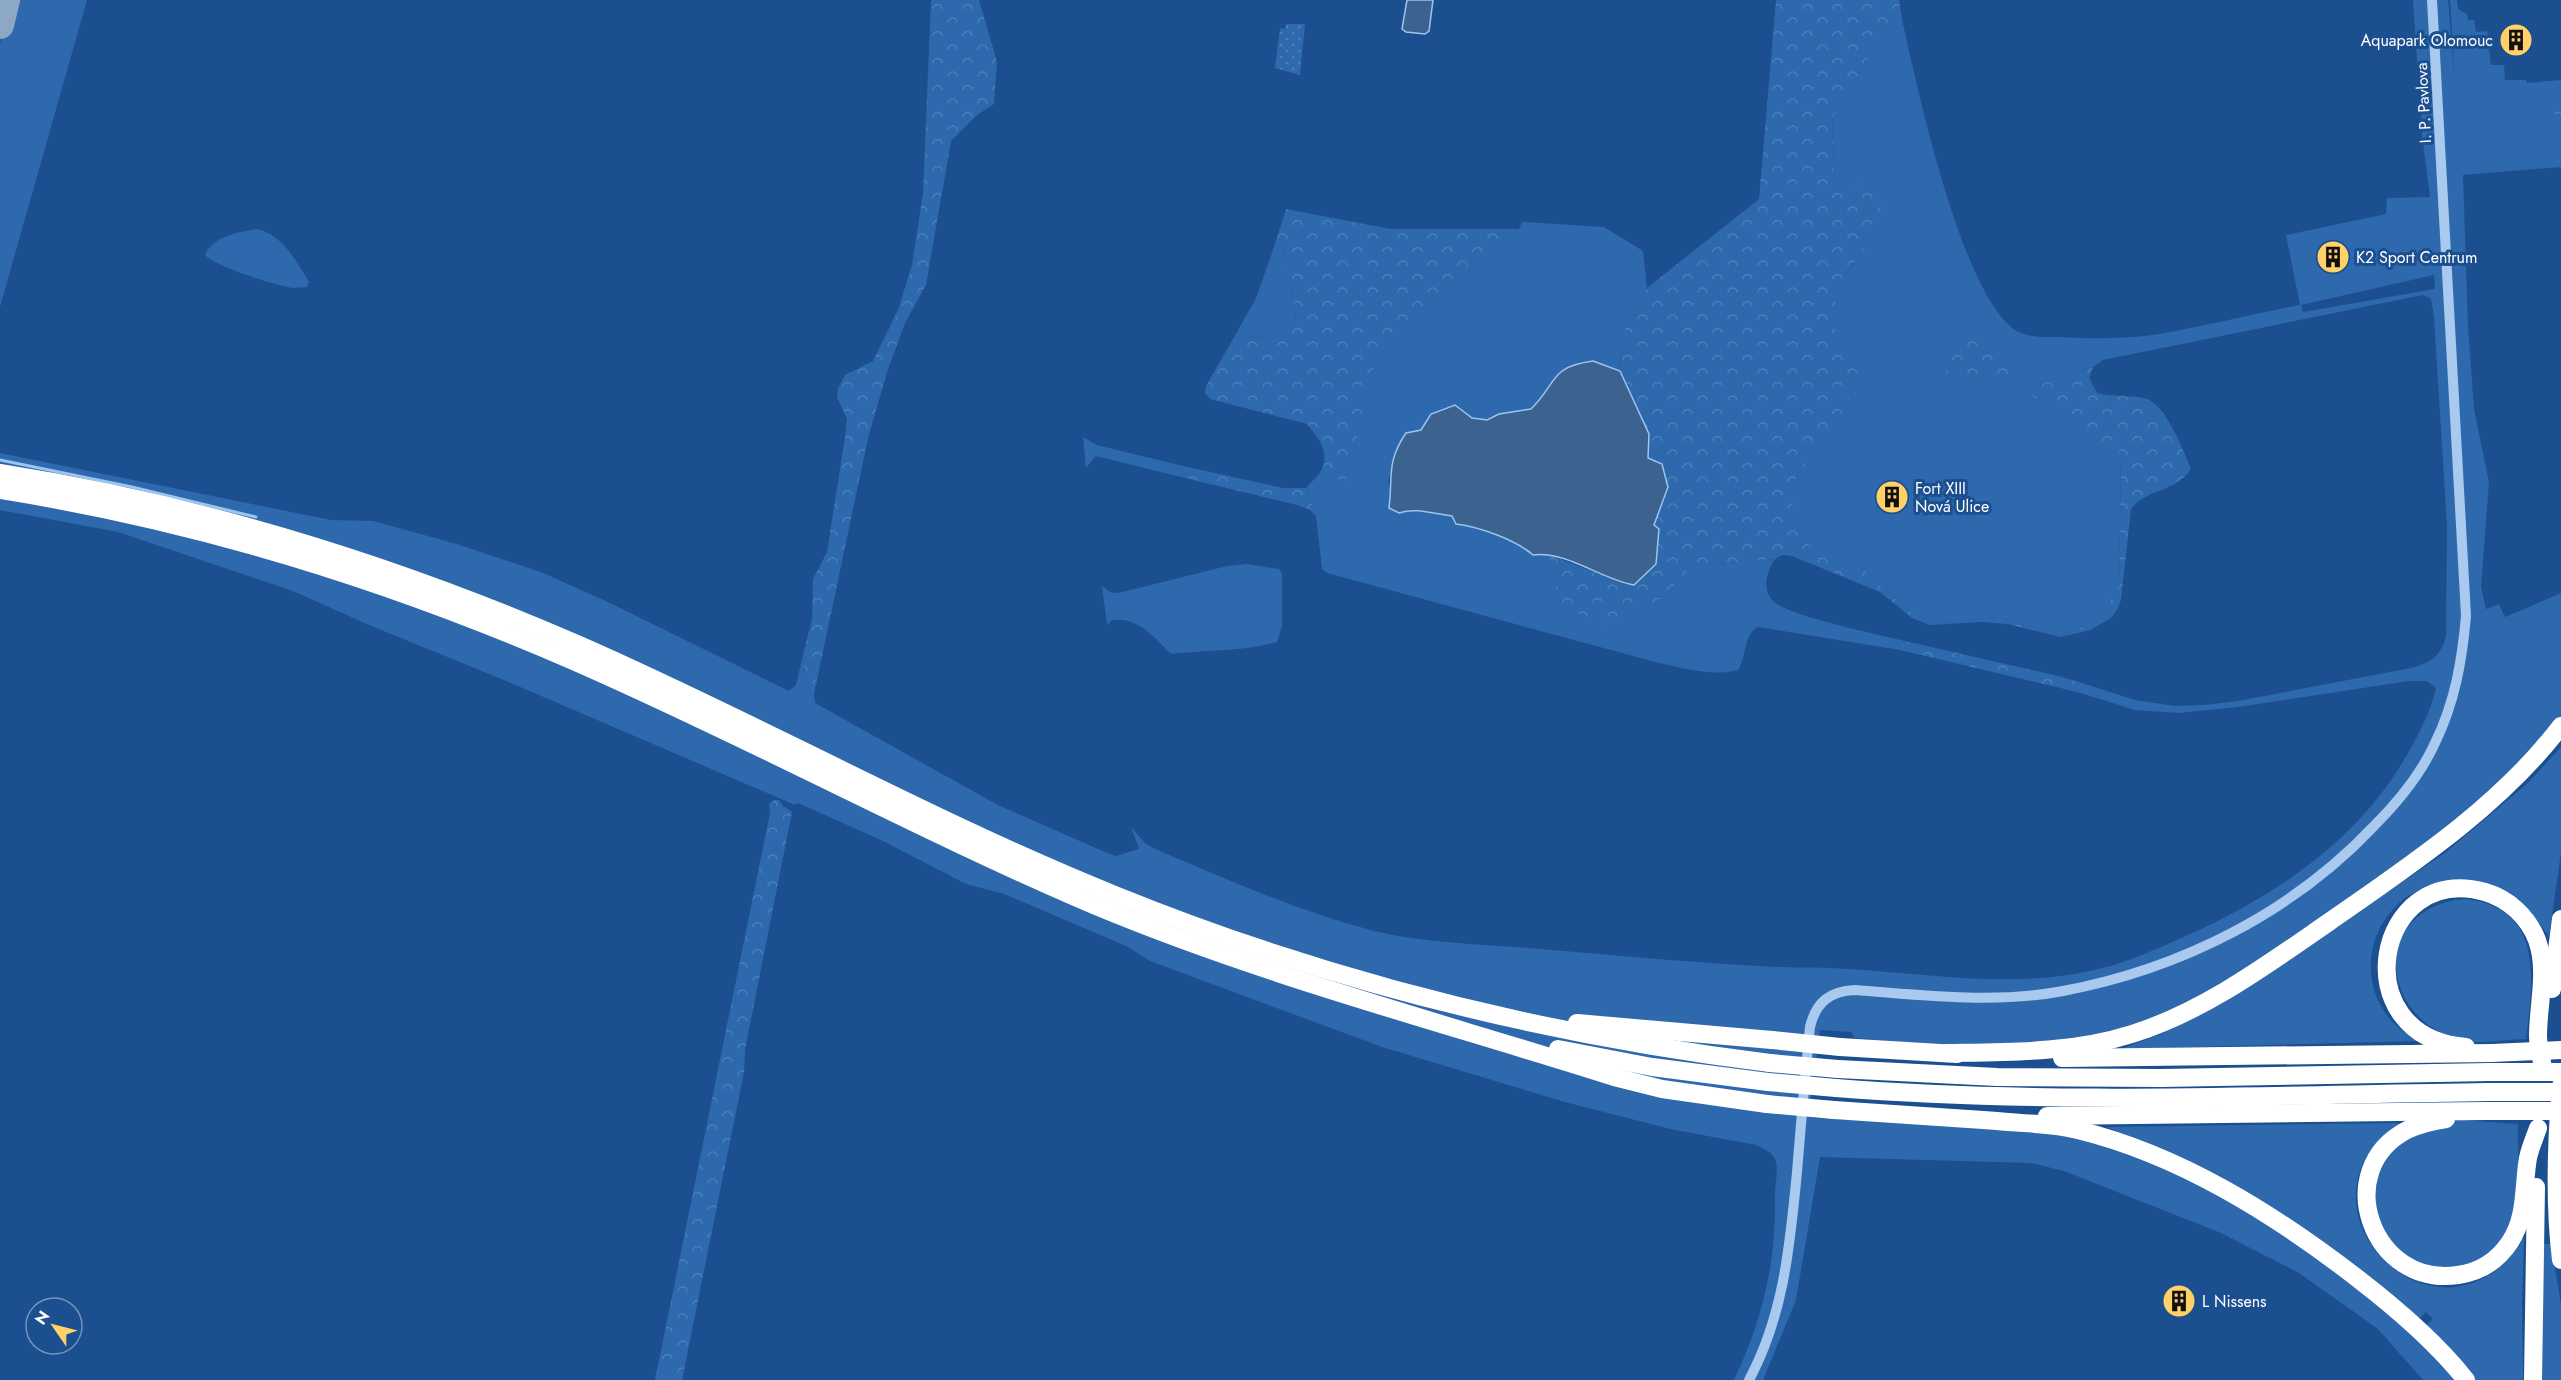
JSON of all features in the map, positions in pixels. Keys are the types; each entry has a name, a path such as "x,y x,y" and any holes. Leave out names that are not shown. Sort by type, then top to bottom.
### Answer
{"highway":[{"path":"0,473 153,503 238,525 304,543 431,585 589,649 747,722 1014,851 1109,893 1186,923 1307,965 1480,1013 1628,1043 1838,1069 1997,1077 2162,1078 2552,1070"},
{"path":"0,490 123,513 301,560 424,601 539,647 656,698 928,830 1098,906 1240,961 1380,1006 1645,1085 1767,1104 1952,1117 2077,1129 2147,1152 2187,1170 2284,1227 2342,1267 2409,1321 2448,1358 2466,1380"},
{"path":"1947,1053 2035,1051 2088,1046 2139,1032 2184,1013 2290,948 2416,858 2508,784 2534,760 2561,726"},
{"path":"2493,1051 2451,1045 2422,1033 2404,1018 2390,994 2385,969 2390,940 2405,914 2432,895 2451,889 2465,888 2489,893 2511,905 2530,926 2538,944 2542,967 2538,1037 2552,1070"},
{"path":"2487,1111 2429,1122 2406,1131 2383,1151 2373,1169 2366,1199 2372,1227 2388,1252 2410,1269 2435,1276 2467,1274 2482,1268 2500,1254 2511,1240 2519,1222 2525,1201 2528,1157 2538,1128 2552,1070 2561,919"},
{"path":"1480,1013 1840,1047 2035,1058 2119,1059 2561,1050"},
{"path":"1453,1026 1652,1067 1768,1082 1903,1093 2042,1096 2561,1092"},
{"path":"2561,1086 2556,1208 2561,1260"},
{"path":"1952,1117 2561,1110"},
{"path":"2533,1380 2533,1268 2538,1128"},
{"path":"2557,1150 2561,1175"}],"street":[{"name":"I. P. Pavlova","path":"1749,1380 1764,1350 1783,1288 1790,1248 1810,1027 1812,1017 1824,998 1842,991 1855,990 1964,997 2010,997 2062,991 2156,967 2214,942 2254,921 2301,890 2345,856 2364,837 2401,797 2425,762 2445,721 2456,690 2466,616 2432,0"}],"green space":[{"path":"10,0 87,0 0,307 0,44 4,27 1,26 5,20"},
{"path":"931,0 979,0 997,62 994,104 977,115 951,141 926,285 905,323 888,369 868,438 814,694 806,685 803,655 812,619 813,579 827,552 845,437 847,419 837,397 838,388 845,375 873,361 898,310 912,265 923,193"},
{"path":"1776,0 1899,0 1903,24 1878,42 1832,119 1835,187 1873,181 1885,222 1841,280 1831,321 1858,374 1836,432 1797,474 1790,518 1817,556 1863,569 1908,610 1931,623 1999,618 2064,635 2102,617 2119,586 2121,453 2022,389 2093,367 2089,378 2097,393 2144,398 2159,408 2172,428 2191,468 2179,481 2145,497 2131,509 2121,600 2111,618 2090,630 2061,637 2007,624 1982,622 1930,625 1912,618 1880,592 1792,556 1782,555 1775,559 1691,566 1666,596 1602,626 1560,604 1547,554 1623,583 1634,585 1640,579 1654,525 1668,487 1648,458 1649,434 1620,371 1622,335 1647,288 1759,199"},
{"path":"2413,0 2448,0 2455,82 2450,0 2457,0 2458,9 2467,14 2468,20 2474,20 2476,32 2487,31 2491,65 2504,65 2505,80 2526,80 2527,83 2561,80 2561,167 2463,175 2468,326 2474,409 2489,482 2481,587 2486,609 2499,604 2505,617 2561,593 2561,716 2491,790 2409,856 2248,969 2158,1020 2074,1042 1950,1047 1855,1038 1851,1032 1820,1030 1809,1117 2031,1127 2087,1138 2145,1159 2203,1187 2261,1221 2317,1259 2369,1299 2457,1380 2423,1380 2378,1329 2299,1273 2221,1233 2064,1171 2031,1163 1820,1157 1796,1300 1763,1380 1734,1380 1753,1335 1770,1268 1777,1172 1775,1159 1767,1150 1756,1145 1670,1129 1565,1102 1382,1047 1150,961 1126,946 1004,894 966,884 883,841 798,803 795,805 293,591 118,532 0,510 0,453 331,520 373,521 457,544 541,572 608,602 789,691 796,685 803,655 806,685 814,694 815,703 998,805 1116,856 1139,849 1131,827 1146,844 1162,852 1293,905 1374,931 1451,942 1746,965 1839,968 1975,979 2070,975 2110,966 2152,951 2204,928 2272,890 2335,843 2362,816 2387,786 2408,753 2434,697 2436,688 2427,681 2409,681 2238,707 2179,713 2135,710 2077,692 2079,682 2135,700 2175,706 2204,705 2238,701 2411,668 2434,658 2442,648 2446,635 2447,526 2431,299 2423,295 2103,360 2093,367 2022,389 2121,452 2119,586 2103,617 2064,635 1999,618 1931,623 1908,610 1863,569 1817,556 1789,518 1797,474 1836,432 1858,374 1830,321 1841,280 1885,222 1835,187 1832,119 1878,42 1903,24 1931,142 1962,241 1980,283 2000,315 2021,333 2036,336 2084,338 2153,335 2300,305 2286,235 2386,214 2387,198 2430,197 2422,135","holes":["2434,275 2435,289 2303,312 2301,305"]},
{"path":"1286,24 1305,24 1300,75 1275,68 1280,28 1285,29"},
{"path":"2554,97 2561,97 2561,134 2556,134"},
{"path":"1286,209 1391,229 1519,229 1428,307 1375,364 1346,482 1319,474 1324,461 1323,448 1307,424 1210,399 1205,393 1206,386 1237,332 1270,340 1281,334 1296,319 1283,248 1274,247"},
{"path":"1522,222 1604,227 1643,251 1647,288 1622,335 1620,371 1593,361 1531,409 1499,414 1487,420 1472,418 1455,405 1435,413 1421,430 1406,433 1388,482 1399,513 1418,511 1452,516 1456,524 1497,535 1526,549 1533,555 1547,554 1560,604 1666,596 1691,566 1775,559 1766,586 1774,602 1797,613 1896,639 1900,650 1758,627 1747,641 1738,670 1718,673 1698,671 1659,663 1327,573 1322,569 1316,516 1306,488 1319,474 1346,481 1375,364 1428,307 1519,229"},
{"path":"257,229 274,237 288,250 309,282 307,287 293,288 260,280 220,265 205,255 214,243 221,239 235,233"},
{"path":"1274,247 1283,248 1296,319 1275,338 1264,340 1237,332 1256,298"},
{"path":"1971,332 2010,358 2017,375 1946,374 1951,342"},
{"path":"1083,437 1097,445 1183,466 1181,477 1096,456 1086,468"},
{"path":"1183,466 1283,488 1306,488 1316,516 1310,510 1297,505 1181,477"},
{"path":"1247,564 1279,569 1282,574 1282,626 1277,642 1238,649 1171,654 1138,625 1122,620 1112,620 1107,625 1102,586 1110,592 1118,593 1227,566"},
{"path":"1896,639 2079,682 2077,692 1900,650"},
{"path":"2561,747 2561,853 2549,936 2532,914 2523,907 2486,885 2466,881 2445,882 2417,891 2395,907 2380,928 2372,952 2372,977 2379,1002 2395,1024 2419,1041 2121,1049 2163,1033 2205,1012 2293,957 2446,852 2528,783"},
{"path":"774,800 779,800 792,812 745,1050 744,1072 682,1380 655,1380 770,813 769,804"},
{"path":"2464,899 2490,905 2509,916 2521,931 2528,950 2531,970 2526,1039 2473,1042 2437,1030 2415,1013 2401,991 2396,967 2399,943 2411,923 2433,907"},
{"path":"2460,1120 2518,1124 2518,1188 2513,1220 2500,1247 2485,1258 2451,1273 2398,1255 2379,1232 2373,1185 2392,1148 2440,1122"},
{"path":"2401,1123 2367,1157 2356,1195 2363,1231 2385,1261 2417,1282 2453,1287 2491,1274 2524,1237 2523,1380 2475,1380 2427,1325 2433,1319 2426,1312 2419,1319 2159,1149 2106,1127"},
{"path":"2540,1244 2551,1244 2561,1305 2561,1380 2539,1380"}],"shaded area":[{"path":"1407,0 1433,0 1429,31 1425,34 1406,32 1402,29"},
{"path":"1593,361 1620,371 1649,434 1648,458 1662,464 1668,487 1654,525 1659,529 1656,564 1634,585 1559,557 1533,555 1517,544 1497,535 1456,524 1452,516 1418,511 1399,513 1389,508 1395,453 1406,433 1421,430 1431,414 1455,405 1472,418 1487,420 1499,414 1531,409 1561,372 1569,367"}],"waterway":[{"path":"0,460 132,487 256,517"}],"taxiway":[{"path":"0,25 6,0"}],"place":[{"name":"Aquapark Olomouc","path":"2516,40"},
{"name":"K2 Sport Centrum","path":"2333,257"},
{"name":"Fort XIII Nová Ulice","path":"1892,497"},
{"name":"L Nissens","path":"2179,1301"}]}
